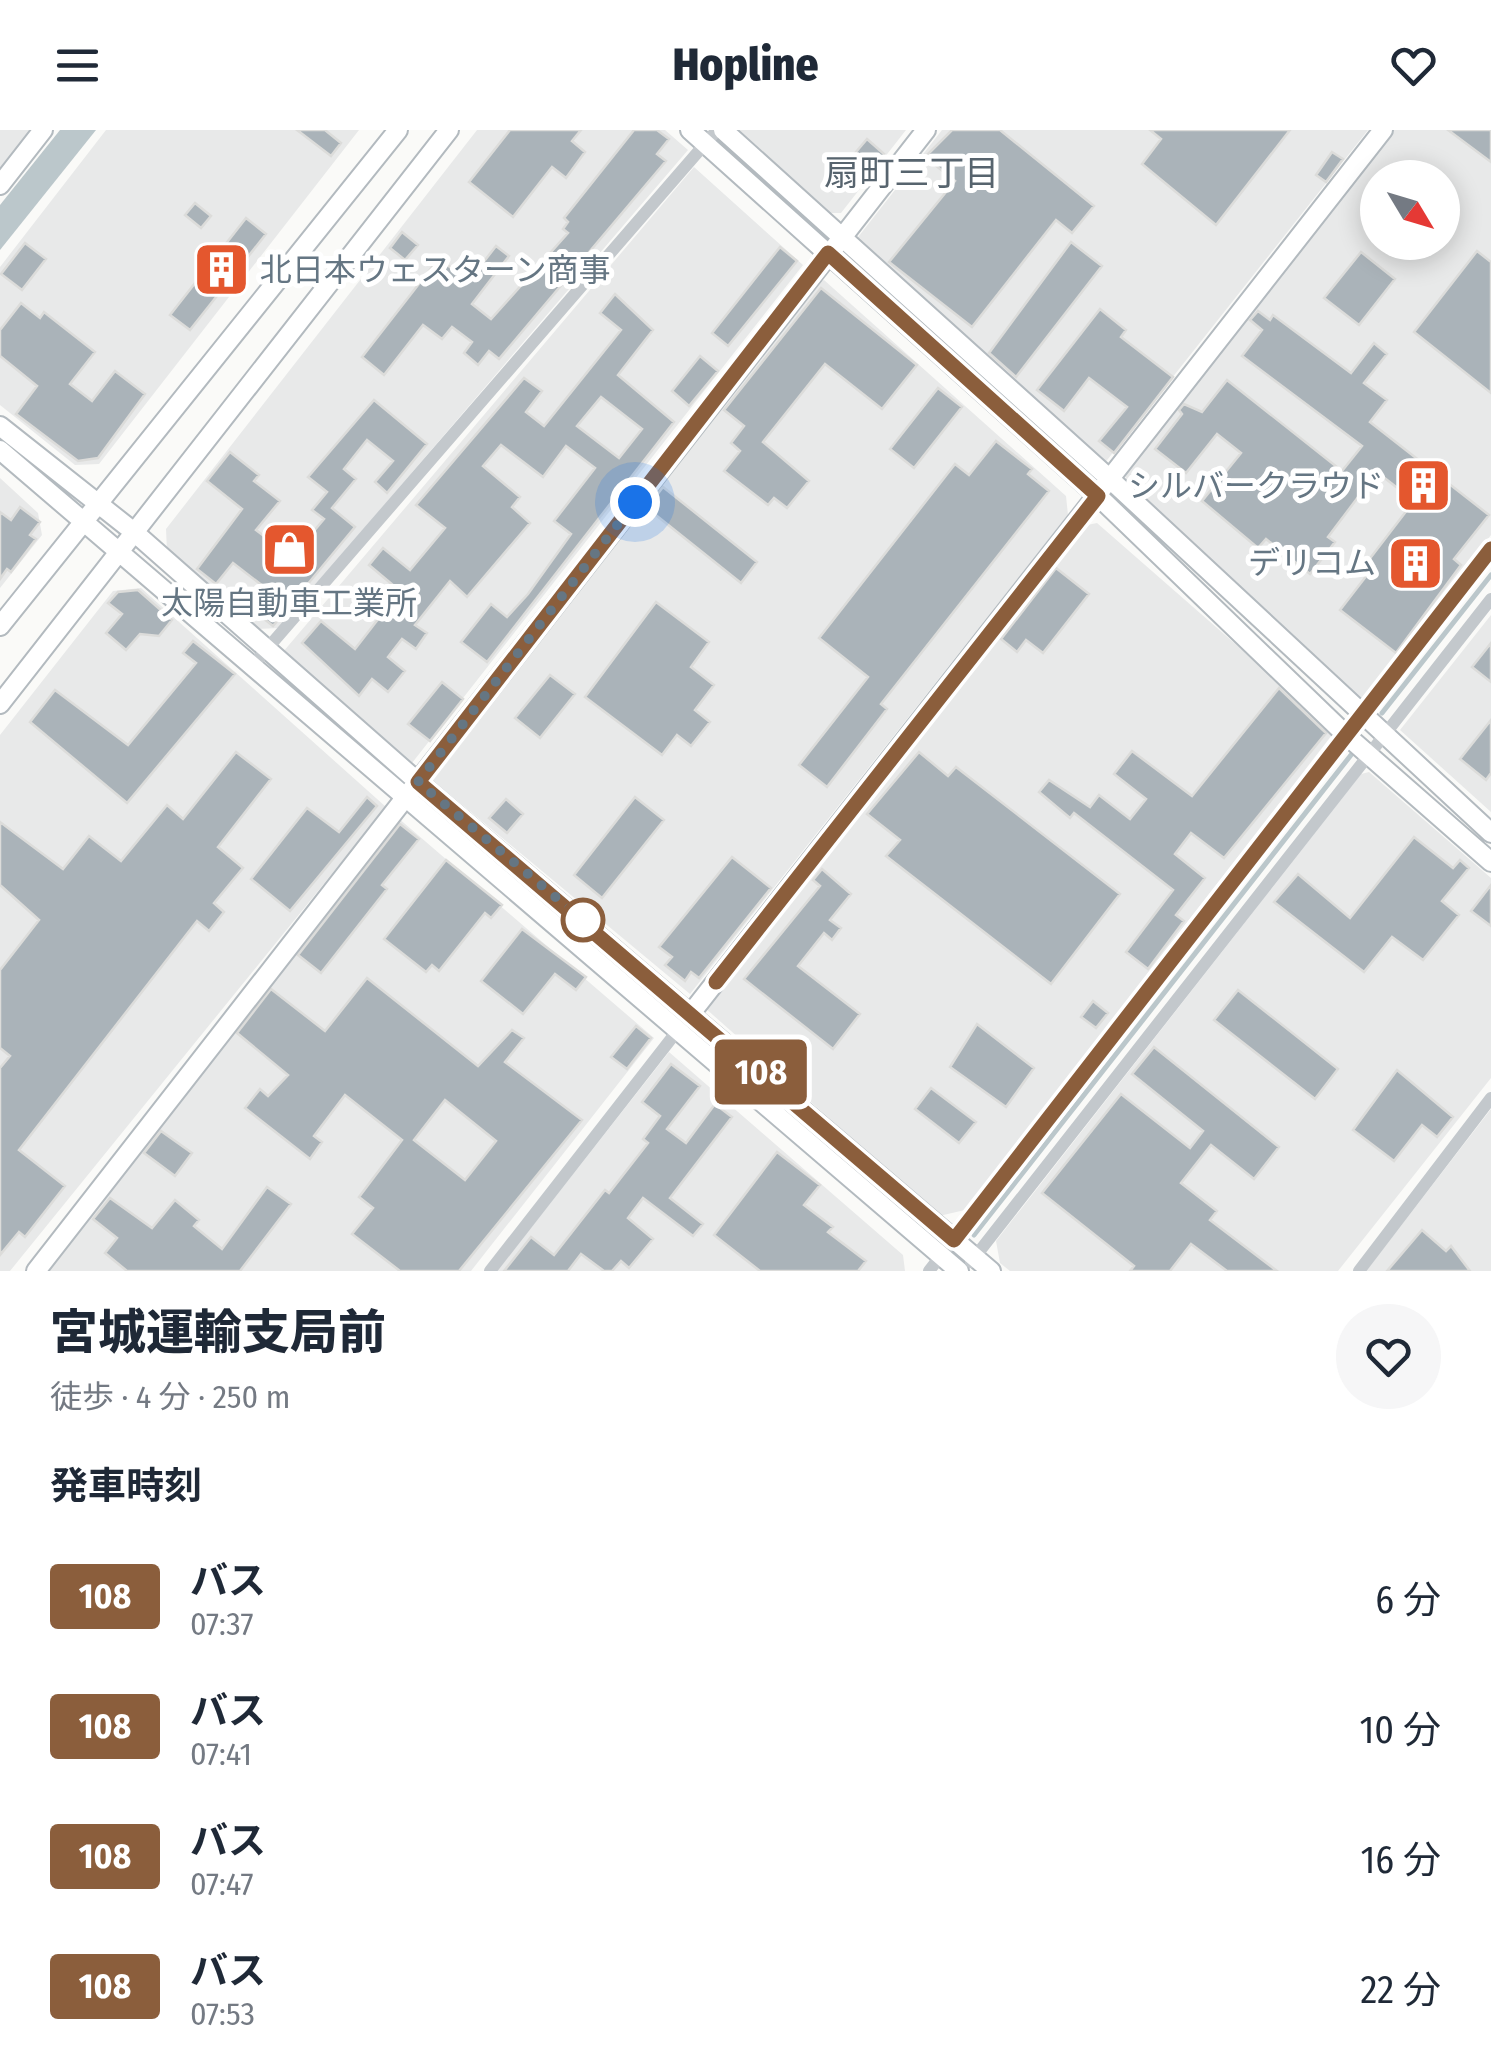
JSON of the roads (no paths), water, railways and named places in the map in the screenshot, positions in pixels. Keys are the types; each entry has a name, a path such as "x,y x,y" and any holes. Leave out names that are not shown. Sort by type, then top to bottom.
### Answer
{"street":[{"path":"0,185 44,130"},
{"path":"0,626 398,130"},
{"path":"0,704 449,130"},
{"path":"690,130 715,134 841,237 1491,833"},
{"path":"36,1271 926,130"},
{"path":"490,1271 1383,130"},
{"path":"715,134 828,253 1098,496 1346,736 1491,862"},
{"path":"253,665 715,134"},
{"path":"0,426 134,532 268,650 413,789 680,1030 941,1255 991,1271"},
{"path":"0,450 253,665 692,1012 954,1240 966,1266"},
{"path":"928,1271 1491,549"},
{"path":"966,1266 1491,599"},
{"path":"1358,1271 1491,1098"}],"waterway":[{"path":"1382,713 1491,575"},
{"path":"974,1235 1351,755"}],"place":[{"name":"北日本ウェスターン商事","path":"221,270"},
{"name":"シルバークラウド","path":"1423,486"},
{"name":"太陽自動車工業所","path":"289,549"},
{"name":"デリコム","path":"1415,563"}],"district":[{"name":"扇町三丁目","path":"912,173"}]}
